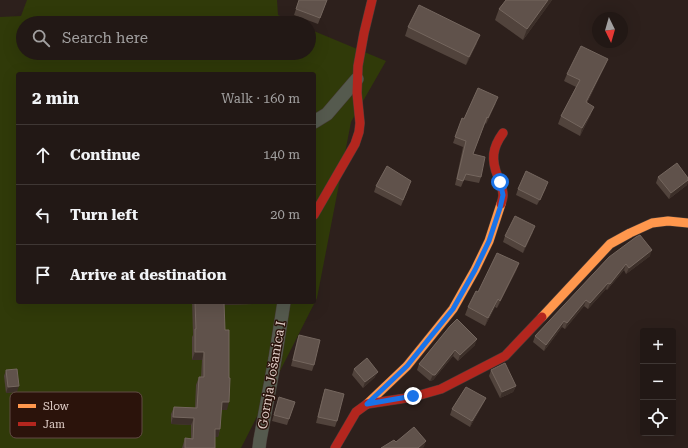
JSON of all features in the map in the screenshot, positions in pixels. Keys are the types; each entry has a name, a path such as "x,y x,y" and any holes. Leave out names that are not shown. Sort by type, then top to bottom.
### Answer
{"street":[{"path":"316,212 355,144 359,131 360,120 356,90 358,67 363,34 372,0"},
{"path":"316,121 327,114 357,79"},
{"path":"335,448 356,412 367,404 412,361 453,309 475,270 489,241 503,195 494,167 493,156 495,146 503,133"},
{"path":"367,404 413,396 441,389 505,356 610,244 652,223 668,221 688,223"},
{"name":"Gornja Jošanica I","path":"259,448 284,304"}],"green space":[{"path":"27,0 277,0 278,15 280,16 21,16"},
{"path":"16,16 16,60 316,60 316,32 386,61 351,122 316,300 316,72 16,72 16,304 314,304 241,448 0,448 0,17"}],"building":[{"path":"299,0 327,0 320,18 296,9"},
{"path":"506,0 548,0 527,29 499,9"},
{"path":"419,5 480,35 469,57 408,27"},
{"path":"581,46 608,59 586,102 594,107 582,128 561,116 580,80 567,74"},
{"path":"478,88 498,97 488,118 487,117 473,154 485,157 481,177 466,174 463,181 457,179 466,141 455,137 462,118 464,119"},
{"path":"677,163 688,180 671,193 658,177"},
{"path":"387,166 411,181 403,200 376,186"},
{"path":"526,171 548,182 540,200 518,189"},
{"path":"515,216 535,226 525,247 505,236"},
{"path":"640,235 652,250 629,268 626,264 610,284 608,283 590,303 586,300 567,323 564,321 546,345 535,336 609,257"},
{"path":"497,253 519,263 500,301 498,299 488,318 468,307 476,291 478,292"},
{"path":"195,304 224,304 225,330 229,330 229,402 222,402 220,429 215,429 215,448 185,448 185,438 193,439 194,418 173,417 174,407 197,408 199,377 204,377 204,352 195,352"},
{"path":"457,319 477,339 460,355 455,350 435,375 433,375 419,364"},
{"path":"299,335 320,340 314,365 293,360"},
{"path":"367,358 378,372 365,382 354,369"},
{"path":"505,363 516,386 502,392 491,370"},
{"path":"17,369 19,386 8,387 6,370"},
{"path":"466,387 486,398 472,421 452,409"},
{"path":"325,389 344,394 337,421 318,417"},
{"path":"279,397 295,402 289,419 274,415"},
{"path":"414,427 426,441 418,448 381,448 394,440 396,442"}],"traffic: slow":[{"path":"367,404 407,366 453,309 489,241 501,204"},
{"path":"542,317 610,244 652,223 668,221 688,223"}],"traffic: jam":[{"path":"316,212 355,144 359,132 360,123 357,93 358,66 372,0"},
{"path":"501,204 503,193 494,165 494,154 499,138 503,133"},
{"path":"335,448 356,412 367,404 413,397 441,389 505,356 542,317"}],"route":[{"path":"413,396 367,404 407,366 453,309 489,241 503,195 500,182"}]}
